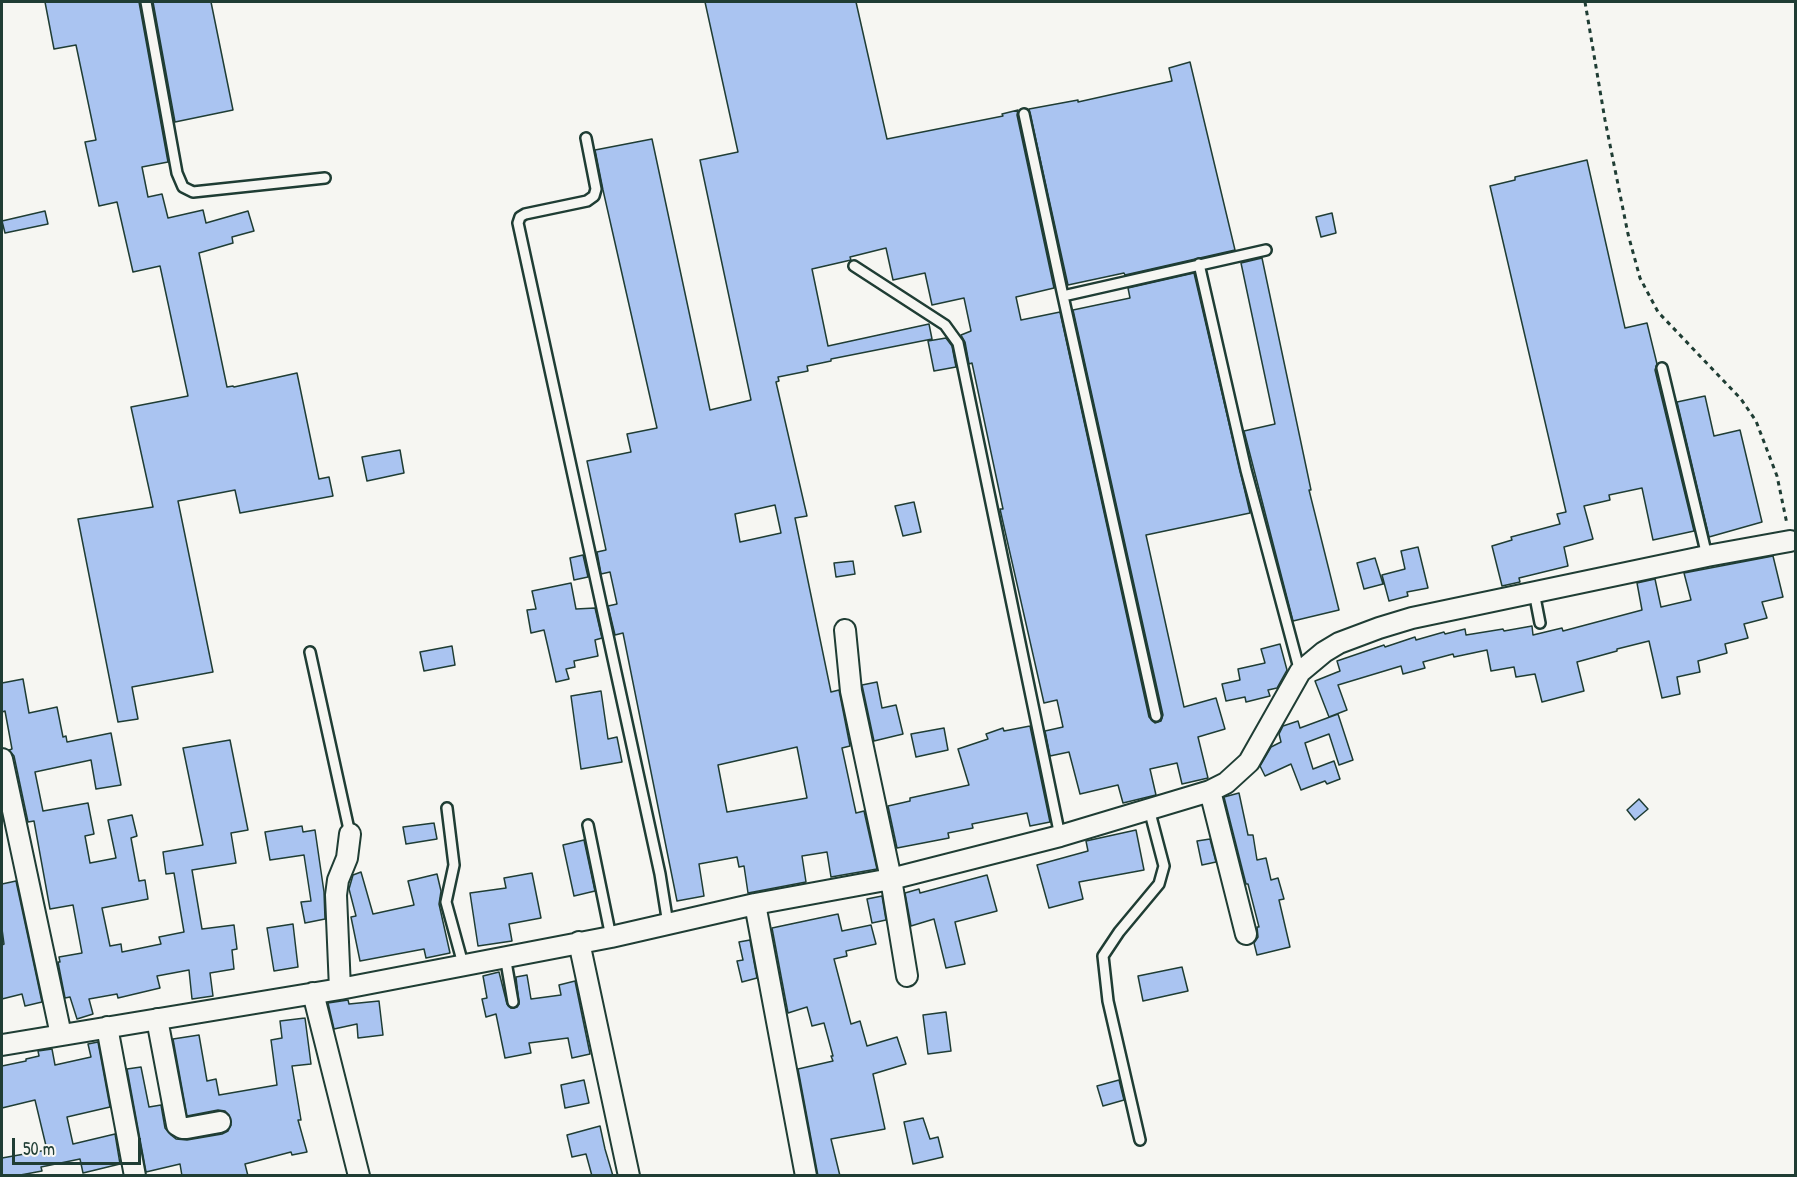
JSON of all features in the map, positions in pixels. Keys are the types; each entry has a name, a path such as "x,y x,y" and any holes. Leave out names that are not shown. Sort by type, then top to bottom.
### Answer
{"street":[{"path":"2,1045 340,989 611,936 755,904 891,879 1060,836 1210,791 1226,783 1249,762 1300,672 1339,643 1412,618 1707,556 1790,541"},
{"path":"846,630 851,691 891,879 908,976"},
{"path":"2,759 61,1035"},
{"path":"1210,791 1246,934"},
{"path":"340,989 336,895 338,880 347,858 350,834"},
{"path":"755,904 806,1176"},
{"path":"579,942 629,1176"},
{"path":"313,993 359,1176"},
{"path":"157,1019 177,1125 187,1128 220,1122"},
{"path":"107,1027 135,1176"}],"lane":[{"path":"146,2 177,173 183,187 193,192 325,178"},
{"path":"1024,114 1156,716"},
{"path":"586,138 596,189 594,196 587,201 525,214 520,217 518,223 655,851 668,924"},
{"path":"1063,296 1266,250"},
{"path":"1199,264 1246,470 1300,672"},
{"path":"854,266 945,325 958,343 1060,836"},
{"path":"1662,368 1707,556"},
{"path":"1534,592 1540,623"},
{"path":"310,652 350,834"},
{"path":"447,808 454,865 446,902 464,964"},
{"path":"1140,1140 1108,1001 1103,956 1119,932 1159,884 1164,866 1149,809"},
{"path":"588,825 611,936"},
{"path":"505,956 513,1002"}],"path":[{"path":"1585,2 1605,120 1628,234 1638,270 1658,312 1741,399 1756,422 1777,476 1790,541"}],"building":[{"path":"45,2 139,2 168,162 142,167 148,197 162,194 168,218 203,210 206,223 248,211 254,231 232,237 233,243 199,253 227,387 297,373 319,479 329,477 333,496 240,513 235,490 178,501 213,672 132,687 138,719 118,722 78,519 153,507 131,407 188,396 160,266 133,272 117,202 99,206 85,142 96,140 76,45 54,49"},
{"path":"153,2 211,2 233,110 175,122"},
{"path":"705,2 856,2 887,139 1003,116 1002,114 1018,110 1017,115 1054,288 1016,297 1021,320 1060,312 1149,717 1155,723 1161,721 1163,715 1073,310 1130,298 1128,288 1194,273 1250,513 1146,535 1184,707 1216,698 1225,729 1198,737 1208,778 1182,784 1177,763 1150,769 1156,795 1123,803 1118,785 1080,794 1069,752 1050,756 1045,731 1063,727 1057,700 1044,703 1000,509 1003,509 972,363 969,364 965,342 961,335 971,331 964,298 932,305 925,273 893,280 886,248 850,257 851,260 812,269 828,346 929,324 932,339 831,359 831,361 807,366 808,371 778,377 779,381 776,382 807,516 795,518 831,692 839,690 850,746 842,748 856,813 864,811 877,869 831,877 827,852 802,856 806,882 748,893 744,866 739,867 737,857 699,864 704,896 677,901 623,633 615,635 608,606 617,604 610,572 601,574 597,552 606,550 587,461 631,452 627,434 657,428 595,150 652,139 710,410 751,400 700,160 738,152","holes":["775,505 781,533 740,542 735,514","797,747 807,798 727,812 718,765"]},
{"path":"1190,62 1235,250 1125,275 1124,273 1068,285 1029,109 1078,100 1078,102 1172,81 1169,68"},
{"path":"1587,160 1625,328 1647,323 1657,364 1655,370 1694,531 1653,540 1642,488 1609,495 1610,500 1584,506 1593,539 1564,547 1568,566 1519,578 1520,582 1502,586 1492,546 1512,540 1511,537 1560,524 1557,514 1566,512 1490,186 1515,180 1515,177"},
{"path":"45,211 48,224 5,233 2,221"},
{"path":"1332,213 1336,233 1321,237 1316,217"},
{"path":"1262,258 1311,490 1309,490 1339,610 1293,621 1244,431 1275,424 1241,263"},
{"path":"946,338 952,346 956,367 934,371 928,341"},
{"path":"1705,396 1714,436 1740,430 1762,522 1709,537 1677,402"},
{"path":"400,450 404,473 367,481 362,457"},
{"path":"914,502 921,532 903,536 895,506"},
{"path":"1418,547 1428,588 1407,592 1408,596 1389,601 1382,575 1405,569 1401,551"},
{"path":"583,555 588,577 574,580 570,558"},
{"path":"1773,556 1783,597 1762,602 1767,618 1744,624 1748,638 1725,644 1727,653 1698,661 1700,672 1677,677 1680,694 1662,698 1649,641 1577,662 1584,691 1542,702 1535,674 1516,677 1514,667 1491,671 1487,650 1454,657 1453,654 1423,662 1425,668 1403,674 1401,666 1338,685 1347,710 1329,717 1315,681 1340,671 1337,661 1415,637 1416,640 1465,629 1466,635 1532,626 1533,635 1562,628 1563,631 1642,610 1637,583 1655,579 1661,607 1691,600 1684,573"},
{"path":"1375,558 1383,584 1364,589 1357,563"},
{"path":"853,561 855,574 836,577 834,563"},
{"path":"571,583 576,609 595,608 602,638 595,640 598,656 574,661 575,667 566,669 569,679 556,682 544,630 531,633 527,610 536,609 532,591"},
{"path":"1280,644 1287,670 1277,688 1268,690 1270,696 1246,702 1245,697 1226,701 1222,684 1240,680 1238,669 1265,663 1261,649"},
{"path":"452,646 455,665 424,671 420,652"},
{"path":"23,679 29,713 57,707 63,737 66,736 67,742 111,733 121,785 96,789 91,760 35,772 43,811 88,803 94,834 85,836 90,863 116,858 108,820 132,815 137,836 131,838 139,881 145,880 148,899 102,908 110,946 121,944 122,952 161,944 159,937 184,932 174,873 166,874 163,852 203,845 183,748 230,740 248,830 231,833 236,863 192,870 202,929 234,925 237,949 232,950 234,969 210,973 213,996 192,999 189,970 157,976 160,988 118,998 117,994 89,999 93,1014 77,1019 70,997 65,998 58,962 60,962 59,957 82,953 73,905 50,909 34,821 28,822 14,756 9,750 12,749 5,711 2,712 2,683"},
{"path":"877,682 882,708 896,705 903,734 874,741 862,685"},
{"path":"601,691 608,739 617,737 622,762 581,769 571,696"},
{"path":"1338,714 1353,760 1339,765 1329,734 1305,743 1313,769 1334,761 1340,779 1327,784 1325,781 1301,790 1291,764 1265,776 1260,766 1271,747 1281,742 1279,734 1283,726 1298,721 1300,728"},
{"path":"1030,726 1050,822 1030,826 1027,813 972,824 973,828 948,833 949,838 897,848 888,806 910,801 910,798 969,785 958,749 988,739 986,734 1003,728 1004,731"},
{"path":"944,728 948,750 916,757 911,734"},
{"path":"1239,793 1248,835 1253,835 1257,860 1266,858 1271,880 1278,878 1284,899 1279,900 1290,947 1257,955 1254,943 1258,937 1257,927 1259,927 1224,797"},
{"path":"1639,799 1648,809 1635,820 1627,810"},
{"path":"434,823 437,839 406,844 403,827"},
{"path":"302,826 303,832 315,830 324,892 325,919 305,923 301,902 311,901 304,855 270,860 265,832"},
{"path":"1136,830 1144,870 1079,882 1083,899 1049,908 1037,865 1088,851 1086,841"},
{"path":"1210,839 1216,862 1202,865 1197,841"},
{"path":"584,840 595,891 574,896 563,845"},
{"path":"361,872 373,914 414,905 408,881 437,874 441,891 439,904 450,953 426,958 424,949 360,961 351,917 356,916 349,889 353,875"},
{"path":"532,873 541,918 509,924 512,941 478,946 470,893 506,888 504,878"},
{"path":"987,875 997,911 955,922 965,964 946,968 934,919 911,926 905,893 919,889 920,893"},
{"path":"16,881 42,1002 25,1006 22,994 2,999 2,945 4,944 2,884"},
{"path":"882,896 886,920 872,923 867,899"},
{"path":"838,914 842,931 871,925 876,944 846,951 847,956 834,959 851,1024 860,1021 867,1046 897,1037 906,1064 873,1074 885,1129 831,1139 840,1176 818,1176 798,1069 833,1061 831,1056 833,1056 824,1023 812,1026 807,1007 788,1013 772,928"},
{"path":"293,924 298,967 274,971 267,928"},
{"path":"750,940 757,978 742,982 737,961 743,960 739,942"},
{"path":"1182,967 1188,991 1143,1001 1138,976"},
{"path":"499,972 507,1004 511,1008 519,1004 516,977 527,975 531,999 561,995 559,985 575,981 590,1054 572,1058 568,1038 529,1043 531,1053 505,1058 496,1014 486,1017 482,999 487,998 483,976"},
{"path":"348,1000 349,1004 379,1001 383,1035 358,1038 357,1024 334,1029 328,1003"},
{"path":"946,1012 951,1051 928,1054 923,1015"},
{"path":"305,1018 311,1064 292,1066 301,1120 298,1120 307,1152 292,1155 291,1152 245,1164 248,1176 182,1176 180,1164 146,1172 127,1069 141,1067 149,1107 161,1105 165,1128 176,1139 187,1140 222,1134 228,1131 231,1125 229,1115 225,1111 218,1110 187,1116 173,1039 199,1035 207,1081 216,1079 219,1095 277,1085 271,1040 282,1038 280,1021"},
{"path":"98,1042 110,1107 67,1117 73,1144 115,1134 120,1164 83,1173 80,1159 41,1167 42,1171 2,1176 2,1158 47,1150 35,1100 2,1108 2,1066 26,1061 26,1059 39,1056 38,1051 52,1049 55,1065 91,1057 88,1044"},
{"path":"584,1080 589,1103 565,1108 561,1085"},
{"path":"1119,1080 1124,1100 1103,1106 1097,1086"},
{"path":"923,1118 930,1139 938,1137 943,1157 913,1164 904,1122"},
{"path":"600,1126 613,1176 592,1176 586,1154 572,1157 567,1135"}]}
